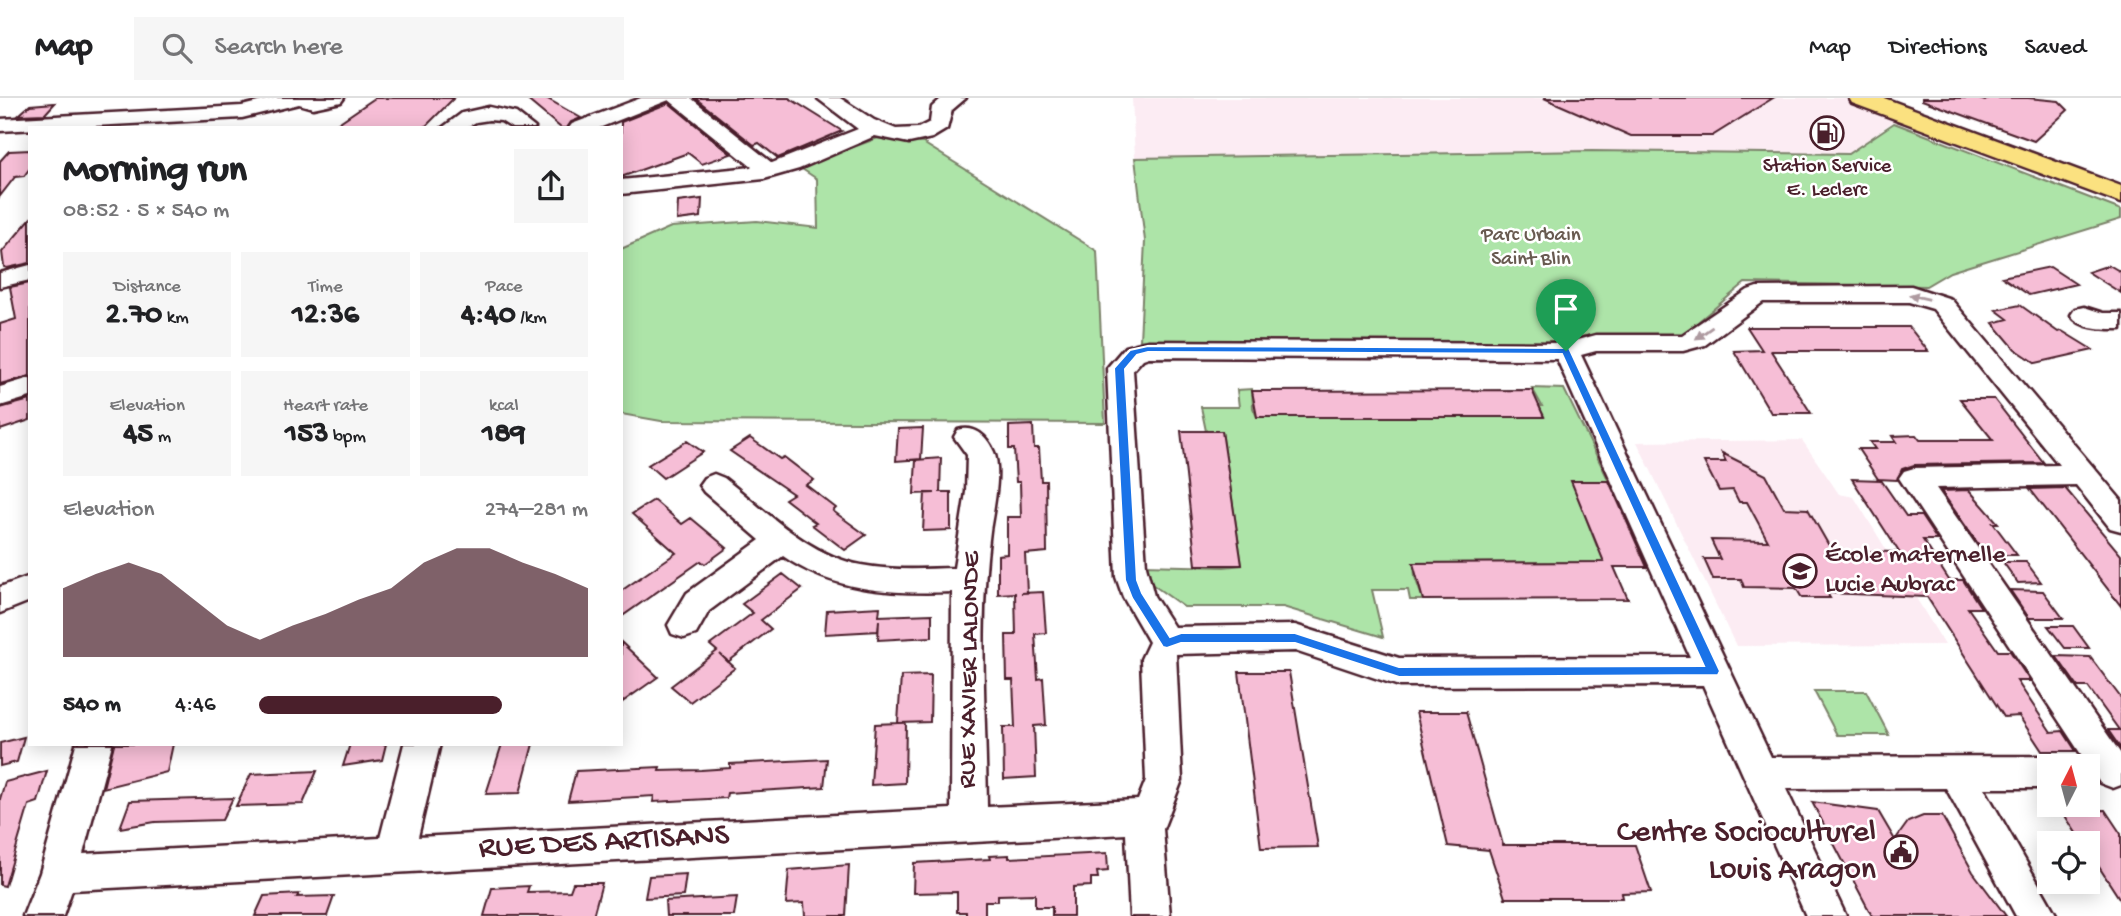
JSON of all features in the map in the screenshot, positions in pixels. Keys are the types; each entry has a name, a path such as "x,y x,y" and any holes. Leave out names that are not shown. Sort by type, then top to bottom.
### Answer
{"main road":[{"path":"1861,98 2121,195"}],"street":[{"path":"584,126 660,98"},
{"path":"678,98 761,162 764,172"},
{"path":"827,98 873,130 898,137 930,131 940,125 942,107 956,98"},
{"path":"0,125 234,112 313,99 316,126"},
{"path":"454,126 460,121 483,114 507,115 522,126"},
{"path":"623,187 764,172 792,164 873,130"},
{"path":"623,201 669,183"},
{"path":"0,281 28,273"},
{"path":"1167,643 1136,595 1131,580 1119,368 1134,353 1148,349 1566,351 1596,343 1683,343 1696,339 1757,295 1911,294 1942,304 2121,520"},
{"path":"2084,315 2101,321 2121,321"},
{"path":"1566,351 1826,916"},
{"path":"0,397 28,388"},
{"name":"RUE XAVIER LALONDE","path":"968,438 981,454 981,479 968,580 969,824"},
{"path":"2085,475 1914,478 2107,772"},
{"path":"714,485 781,541 832,569 860,577 968,580"},
{"path":"684,625 698,602 781,541"},
{"path":"0,600 28,590"},
{"path":"1150,916 1144,838 1149,816 1164,780 1158,659 1159,652 1167,643 1181,638 1295,638 1399,672 1713,671"},
{"path":"43,916 59,873 93,746"},
{"path":"395,854 422,746"},
{"path":"1956,772 2037,916"},
{"path":"1761,773 2037,772"},
{"name":"RUE DES ARTISANS","path":"59,873 1149,816"}],"shaded area":[{"path":"1132,98 1846,98 1899,117 1848,154 1592,151 1135,158"},
{"name":"École maternelle Lucie Aubrac","path":"1802,440 1839,494 1854,497 1945,645 1736,646 1637,442"}],"green space":[{"name":"Parc Urbain Saint Blin","path":"1894,123 2121,210 2121,219 1950,272 1926,286 1745,283 1682,335 1593,335 1539,343 1140,340 1145,241 1135,158 1592,151 1848,154"},
{"path":"878,138 923,143 1097,251 1105,423 661,421 623,414 623,248 671,227 757,221 818,228 817,179 799,167"},
{"path":"1532,388 1564,389 1609,481 1572,482 1598,549 1603,549 1608,562 1414,563 1415,577 1423,600 1410,600 1408,590 1372,590 1383,637 1283,607 1184,607 1146,580 1144,565 1242,565 1222,431 1206,431 1201,407 1239,407 1237,390 1252,389 1253,408 1257,417 1544,416 1539,406 1542,406"},
{"path":"1814,691 1866,691 1889,735 1837,735"}],"building":[{"path":"375,98 454,98 426,126 334,126"},
{"path":"525,98 546,98 581,118 568,126 559,126"},
{"path":"695,98 789,98 842,131 778,158 759,143 754,145"},
{"path":"1544,98 1773,98 1712,136 1631,136"},
{"path":"1922,98 1976,98 1985,101 1989,98 2028,98 2059,101 2068,110 2034,141"},
{"path":"55,103 45,114 19,115 30,105"},
{"path":"669,103 731,154 702,164 688,153 623,176 621,122"},
{"path":"28,150 28,171 24,176 15,177 0,196 0,161 9,151"},
{"path":"702,199 701,217 677,220 678,202"},
{"path":"28,221 28,263 4,267 2,252"},
{"path":"2109,265 2121,272 2121,293 2088,272"},
{"path":"2050,267 2076,284 2029,295 2002,277"},
{"path":"28,283 28,377 0,384 0,324 16,319 10,287"},
{"path":"2020,305 2058,332 2062,331 2093,350 2036,363 2015,349 1993,323 2008,319 1996,310"},
{"path":"1747,327 1909,327 1928,351 1771,351 1811,413 1771,413 1734,351 1762,350"},
{"path":"1532,390 1544,417 1257,417 1252,391"},
{"path":"1960,399 1994,399 2044,463 1914,465 1902,469 1897,480 1878,479 1858,449 1875,449 1870,442 1896,442 1892,436 1916,435 1920,440 1993,440"},
{"path":"28,401 28,421 0,430 0,408"},
{"path":"1033,425 1034,448 1039,448 1041,481 1046,481 1047,552 1025,554 1027,593 1043,592 1046,633 1035,634 1038,679 1043,678 1046,725 1034,726 1036,777 1004,779 1003,727 1015,727 1013,680 1007,680 1006,635 1016,635 1015,593 998,594 998,555 1007,554 1007,517 1021,517 1020,482 1016,482 1014,449 1009,449 1009,426"},
{"path":"923,428 921,459 896,461 898,429"},
{"path":"1181,431 1222,431 1242,565 1196,565"},
{"path":"750,438 780,459 784,457 814,480 806,485 836,508 833,511 866,535 845,550 812,525 816,523 785,499 793,494 730,451"},
{"path":"687,441 703,452 663,478 648,465"},
{"path":"1722,453 1766,475 1784,508 1808,509 1832,551 1899,552 1852,479 1881,480 1906,516 1921,516 1937,540 1923,540 1949,580 1963,580 1981,608 1968,608 1998,651 2010,651 2030,681 2017,681 2051,732 2063,731 2076,751 2042,751 2019,716 2004,717 1927,597 1827,593 1830,598 1802,598 1796,588 1744,587 1741,579 1713,579 1704,559 1720,559 1711,540 1768,541 1747,502 1739,502 1733,490 1719,491 1704,462 1726,462"},
{"path":"941,458 940,492 951,492 951,530 923,531 925,493 914,494 916,460"},
{"path":"1571,481 1609,481 1647,567 1614,567 1628,599 1423,600 1413,563 1604,562"},
{"path":"2065,488 2121,555 2121,606 2030,489"},
{"path":"1969,490 1998,523 1993,523 2017,555 1986,555 1941,491"},
{"path":"654,500 682,524 691,518 727,548 705,564 701,561 623,616 623,590 676,553 632,514"},
{"path":"2003,562 2026,562 2041,582 2018,583"},
{"path":"783,574 802,589 761,620 771,629 728,662 735,668 690,702 671,686 717,651 710,645 753,613 742,604"},
{"path":"2010,590 2043,591 2063,618 2029,618"},
{"path":"880,607 879,616 932,614 932,637 878,640 879,620 878,631 825,634 827,610"},
{"path":"2048,626 2073,626 2089,648 2065,648"},
{"path":"623,644 658,677 623,702"},
{"path":"2056,656 2090,657 2121,698 2121,749 2108,730 2119,730 2088,687 2078,687"},
{"path":"1239,672 1289,672 1318,847 1261,848"},
{"path":"931,675 930,722 899,723 906,723 905,783 871,785 875,724 898,723 901,676"},
{"path":"1416,712 1466,712 1503,845 1635,845 1651,892 1622,893 1623,898 1505,898 1489,850 1448,846"},
{"path":"24,737 17,762 0,766 0,743"},
{"path":"114,746 173,746 167,772 103,788"},
{"path":"349,746 386,746 382,760 343,766"},
{"path":"501,746 532,746 520,793 486,794"},
{"path":"827,759 824,787 727,793 726,798 653,802 654,796 568,801 576,771 660,767 659,771 701,770 730,768 730,764"},
{"path":"47,771 38,802 29,805 5,886 0,885 0,799 5,782"},
{"path":"317,771 303,804 236,806 251,774"},
{"path":"233,798 222,820 155,822 120,828 130,801"},
{"name":"Centre Socioculturel Louis Aragon","path":"1812,802 1878,811 1895,840 1908,822 1923,816 1942,816 1973,872 2006,916 1872,916"},
{"path":"2100,810 2105,810 2121,834 2121,901 2100,869 2100,831 2075,831 2066,817 2100,817"},
{"path":"1107,853 1108,871 1097,872 1098,878 1091,878 1091,886 1073,887 1073,916 1052,916 1052,907 1035,907 1035,894 998,895 998,901 985,901 985,916 966,916 966,912 957,912 957,892 913,893 914,863 990,859 989,856 1009,855 1009,858"},
{"path":"849,865 846,916 805,916 804,903 786,904 789,870"},
{"path":"686,874 683,896 645,898 649,876"},
{"path":"573,883 602,883 593,916 484,916 492,888 529,886 527,892 570,891"},
{"path":"299,894 297,897 334,896 327,916 255,916 264,896"},
{"path":"737,897 734,916 666,916 665,901"}],"place":[{"name":"Station Service E. Leclerc","path":"1827,133"},
{"name":"École maternelle Lucie Aubrac","path":"1800,571"},
{"name":"Centre Socioculturel Louis Aragon","path":"1901,852"}],"route":[{"path":"1148,349 1566,351 1713,671 1399,672 1295,638 1181,638 1167,643 1136,595 1131,580 1119,368 1134,353 1148,349"}]}
